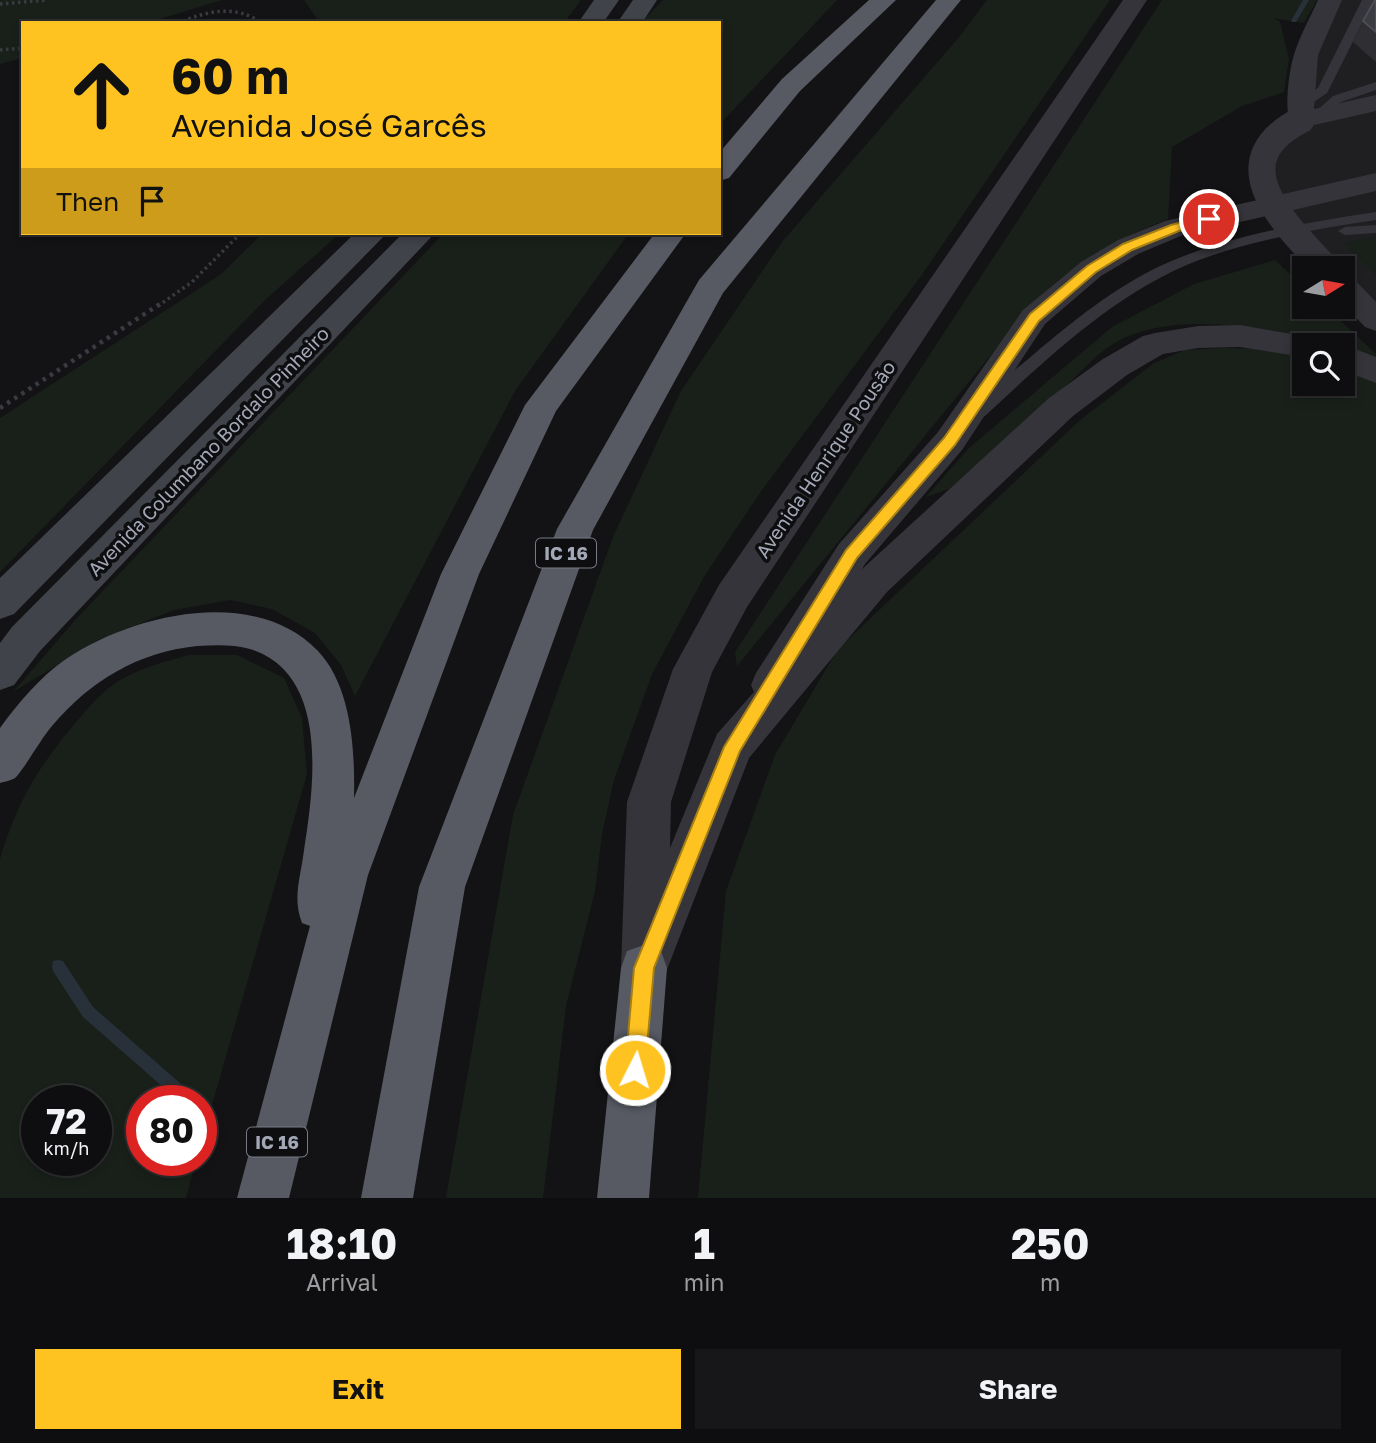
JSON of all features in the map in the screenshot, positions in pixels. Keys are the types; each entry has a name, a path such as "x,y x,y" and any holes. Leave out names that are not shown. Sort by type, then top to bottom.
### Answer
{"highway":[{"path":"721,171 791,85 884,0"},
{"name":"IC 16","path":"387,1198 442,887 575,528 710,287 950,0"},
{"name":"IC 16","path":"263,1198 346,876 460,574 542,405 670,235"},
{"path":"0,764 15,739 80,672 121,649 160,634 204,627 247,630 280,645 304,662 322,695 333,740 329,830 292,1085"},
{"path":"623,1198 644,968"}],"main road":[{"path":"591,21 607,0"},
{"path":"630,21 645,0"},
{"name":"Avenida Columbano Bordalo Pinheiro","path":"0,603 370,235"},
{"name":"Avenida Columbano Bordalo Pinheiro","path":"0,673 26,639 418,235"}],"street":[{"name":"Avenida Henrique Pousão","path":"644,968 649,802 693,669 733,596 1135,0"},
{"path":"1307,113 1306,55 1330,0"},
{"path":"1315,256 1281,219 1268,199 1262,181 1261,162 1267,145 1278,132 1307,113 1376,103"},
{"path":"644,968 732,747 852,554 950,441 1034,317 1091,269 1119,252 1175,228 1376,182"},
{"path":"1355,298 1376,320"},
{"path":"732,747 874,581 1061,407 1115,367 1155,344 1198,337 1240,336 1292,344"},
{"path":"1355,362 1376,371"}],"lane":[{"path":"1307,113 1330,80 1347,38 1368,0"},
{"path":"1307,113 1342,96 1376,86"},
{"path":"1333,223 1376,208"},
{"path":"950,441 1032,363 1096,314 1149,279 1195,257 1279,235 1376,216"},
{"path":"1279,235 1376,229"}],"path":[{"path":"0,4 47,0"},
{"path":"183,21 216,9 235,8 250,12 260,21"},
{"path":"0,50 21,48"},
{"path":"0,408 131,325 192,282 239,235"}],"shaded area":[{"path":"0,0 222,0 154,21 21,21 21,59 0,64"},
{"path":"304,0 581,0 565,21 319,21"},
{"path":"663,0 837,0 721,123 721,21 643,21"},
{"path":"987,0 1110,0 921,276 762,490 705,575 652,674 614,780 602,834 595,891 566,1006 543,1198 446,1198 513,815 613,537 681,391 782,242 960,36"},
{"path":"1162,0 1317,0 1304,23 1273,18 1280,22 1289,59 1284,92 1242,106 1172,147 1168,219 1094,255 1061,278 1030,307 737,666 735,652"},
{"path":"1330,0 1376,0 1376,320 1355,298 1355,256 1315,256 1281,219 1267,145 1301,120"},
{"path":"261,235 338,235 264,301 0,572 0,418 220,275"},
{"path":"442,235 628,235 515,391 355,696 341,665 315,633 272,609 230,600 174,610 98,640 13,692 78,617"},
{"path":"1376,237 1376,276 1343,243"},
{"path":"1275,260 1292,276 1292,319 1339,319 1354,333 1292,335 1244,326 1207,324 1172,326 1140,332 1100,353 949,489 926,497 969,448 1112,327 1194,284"},
{"path":"1355,334 1376,354 1376,359 1355,351"},
{"path":"1272,349 1292,355 1292,396 1355,396 1355,374 1376,382 1376,1198 698,1198 726,891 775,755 838,649 1079,421 1154,363 1185,350"},
{"path":"189,655 237,655 284,678 302,718 307,774 217,1087 217,1085 126,1085 126,1176 192,1176 186,1198 0,1198 0,859 20,804 59,743 81,716 114,684 150,666"}],"building":[{"path":"1376,0 1376,32 1363,21"}],"waterway":[{"path":"1294,21 1306,0"},
{"path":"58,966 88,1012 171,1085"}],"route":[{"path":"635,1070 644,968 732,747 852,554 950,441 1034,317 1091,269 1128,247 1175,228 1209,219"}]}
